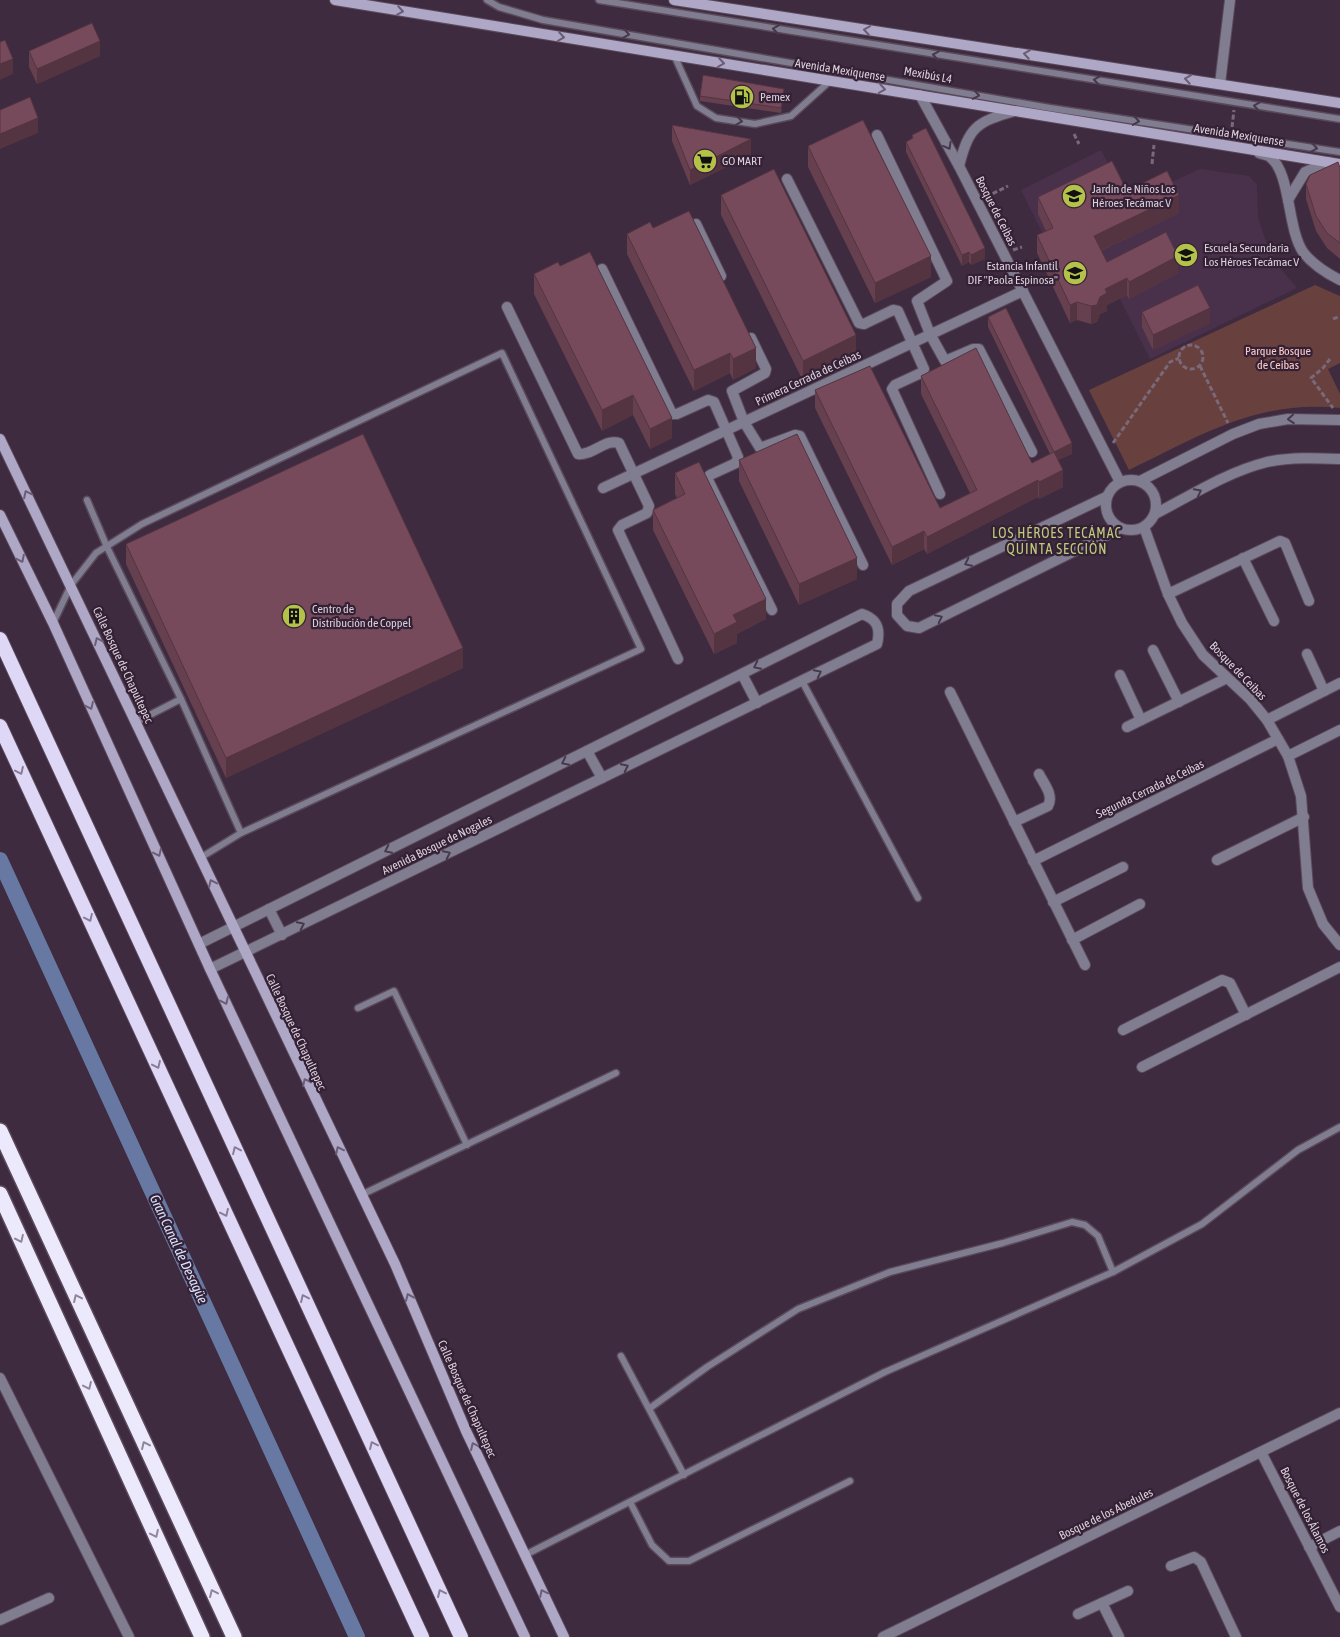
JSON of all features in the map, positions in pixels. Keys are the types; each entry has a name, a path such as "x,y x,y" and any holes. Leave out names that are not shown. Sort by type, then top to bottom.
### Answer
{"highway":[{"path":"0,639 461,1637"},
{"path":"0,726 422,1637"},
{"path":"0,1131 234,1637"},
{"path":"0,1194 202,1637"}],"main road":[{"name":"Avenida Mexiquense","path":"335,0 1340,164"},
{"path":"674,0 1340,103"},
{"name":"Calle Bosque de Chapultepec","path":"0,439 395,1264 466,1431 564,1637"},
{"path":"0,515 53,623 210,969 525,1637"}],"street":[{"path":"1220,84 1230,0"},
{"name":"Bosque de Ceibas","path":"920,95 959,166 1120,482"},
{"path":"959,166 965,143 973,130 990,118 1015,111"},
{"path":"876,135 947,282 917,301 930,334 945,361 973,350 978,350 1032,452"},
{"path":"1252,150 1271,157 1282,177 1290,217 1303,251 1320,270 1340,280"},
{"path":"1288,200 1305,172 1328,162"},
{"path":"787,179 858,323 864,324 896,310 913,342 924,366 923,372 895,385 892,389 940,494"},
{"path":"696,224 725,284"},
{"path":"602,269 672,414 677,414 712,400 738,457 736,463 710,474 707,478 772,610"},
{"name":"Primera Cerrada de Ceibas","path":"603,488 1023,291"},
{"path":"507,307 578,454 584,454 616,441 619,443 649,510 647,514 622,525 618,530 678,659"},
{"path":"745,327 766,369 765,373 732,391 744,422 760,448 800,436 863,564"},
{"path":"1140,481 1233,434 1259,424 1288,419 1340,420"},
{"path":"1155,514 1154,494 1148,486 1140,481 1120,482 1112,488 1106,497 1105,509 1111,521 1121,528 1133,531 1144,527 1155,514 1223,479 1267,462 1302,458 1340,459"},
{"path":"1106,497 909,591 897,604 897,615 907,626 919,628 1121,528"},
{"name":"Bosque de Ceibas","path":"1144,527 1168,594 1182,623 1203,655 1250,699 1267,720 1288,756 1301,796 1308,888 1323,924 1340,946"},
{"path":"1168,594 1275,542 1285,543 1310,601"},
{"path":"1243,558 1274,621"},
{"name":"Avenida Bosque de Nogales","path":"199,944 862,614 872,617 878,624 880,634 878,644 210,969"},
{"path":"1153,650 1179,702"},
{"path":"1307,654 1324,691"},
{"path":"742,674 757,703"},
{"path":"1120,675 1141,720"},
{"path":"1127,727 1227,678"},
{"path":"1267,720 1340,683"},
{"path":"950,692 1085,965"},
{"path":"1288,756 1340,730"},
{"name":"Segunda Cerrada de Ceibas","path":"1033,861 1278,739"},
{"path":"587,751 602,778"},
{"path":"1014,822 1048,806 1051,801 1051,796 1039,774"},
{"path":"1217,860 1304,817"},
{"path":"1053,902 1123,867"},
{"path":"1072,940 1140,904"},
{"path":"269,909 282,935"},
{"path":"1142,1067 1340,967"},
{"path":"1123,1030 1222,980 1230,983 1246,1015"},
{"path":"0,1378 129,1637"},
{"name":"Bosque de los Abedules","path":"883,1637 1340,1413"},
{"name":"Bosque de los Álamos","path":"1261,1452 1340,1607"},
{"path":"1310,1547 1340,1531"},
{"path":"1171,1566 1194,1557 1201,1562 1236,1637"},
{"path":"1078,1614 1128,1591"},
{"path":"0,1620 49,1598"},
{"path":"1102,1602 1119,1637"}],"lane":[{"name":"Mexibús L4","path":"487,0 499,7 543,20 1050,108 1340,152"},
{"name":"Mexibús L4","path":"599,0 1340,119"},
{"path":"674,55 696,106 716,118 755,124 791,116 830,81"},
{"path":"53,623 71,585 96,553 142,524 502,353 642,649 241,833 200,858"},
{"path":"87,500 107,547 181,699 241,833"},
{"path":"802,680 918,898"},
{"path":"136,722 181,699"},
{"path":"358,1008 394,991 467,1145"},
{"path":"361,1195 616,1073"},
{"path":"525,1555 885,1372 1113,1272 1202,1224 1298,1150 1340,1127"},
{"path":"650,1408 707,1367 798,1309 890,1272 1003,1243 1072,1222 1085,1225 1098,1236 1113,1272"},
{"path":"621,1356 684,1475"},
{"path":"630,1502 652,1545 669,1561 689,1561 850,1481"}],"path":[{"path":"1231,136 1235,102"},
{"path":"1152,164 1156,134"},
{"path":"977,201 1008,186"},
{"path":"1333,319 1340,316"},
{"path":"1106,455 1120,431 1170,362 1179,358 1184,348 1195,346 1203,354 1200,366 1233,434"},
{"path":"1179,358 1185,367 1193,369 1200,366"},
{"path":"1330,358 1323,368 1311,378 1334,410"}],"shaded area":[{"name":"Escuela Secundaria Los Héroes Tecámac V","path":"1101,150 1128,202 1200,169 1249,176 1257,185 1258,217 1266,242 1280,268 1297,288 1150,359 1083,225 1047,242 1021,190"}],"green space":[{"name":"Parque Bosque de Ceibas","path":"1315,285 1340,296 1340,363 1328,369 1340,394 1340,408 1310,407 1282,409 1256,415 1206,433 1129,470 1089,390"}],"building":[{"path":"92,23 100,41 37,69 29,51"},
{"path":"5,40 13,59 0,64 0,42"},
{"name":"Pemex","path":"703,75 784,89 781,108 700,96"},
{"path":"30,97 38,118 0,134 0,110"},
{"path":"863,120 931,256 875,283 808,146"},
{"path":"672,125 751,139 690,170"},
{"path":"926,128 985,248 971,255 969,252 962,255 906,142 913,138 912,135"},
{"path":"1112,161 1127,191 1167,171 1179,195 1094,236 1107,262 1166,232 1178,256 1129,282 1127,278 1105,289 1107,293 1100,297 1097,305 1091,306 1077,302 1070,305 1037,235 1053,228 1038,197"},
{"path":"1338,162 1340,168 1340,243 1327,233 1316,216 1306,184 1310,175"},
{"path":"774,169 856,335 803,361 721,195"},
{"path":"689,211 756,348 733,359 730,353 694,370 627,234 650,222 653,228"},
{"path":"590,252 672,418 650,429 633,395 602,410 534,274 558,262 560,266"},
{"path":"1198,285 1210,308 1153,335 1142,312"},
{"path":"1006,308 1072,443 1054,452 988,317"},
{"path":"976,348 1032,463 1054,452 1063,470 1039,482 1038,480 927,537 924,531 892,547 815,390 870,366 940,508 977,490 921,376"},
{"name":"Centro de Distribución de Coppel","path":"363,434 463,648 226,758 126,544"},
{"path":"797,434 857,558 799,584 739,460"},
{"path":"699,462 766,599 733,615 737,622 714,634 653,510 685,494 675,473"}],"waterway":[{"name":"Gran Canal de Desagüe","path":"0,860 357,1637"}],"place":[{"name":"Pemex","path":"742,97"},
{"name":"GO MART","path":"705,161"},
{"name":"Jardín de Niños Los Héroes Tecámac V","path":"1074,196"},
{"name":"Escuela Secundaria Los Héroes Tecámac V","path":"1186,255"},
{"name":"Estancia Infantil DIF \"Paola Espinosa\"","path":"1075,273"},
{"name":"Centro de Distribución de Coppel","path":"294,616"}],"district":[{"name":"LOS HÉROES TECÁMAC QUINTA SECCIÓN","path":"1057,542"}]}
